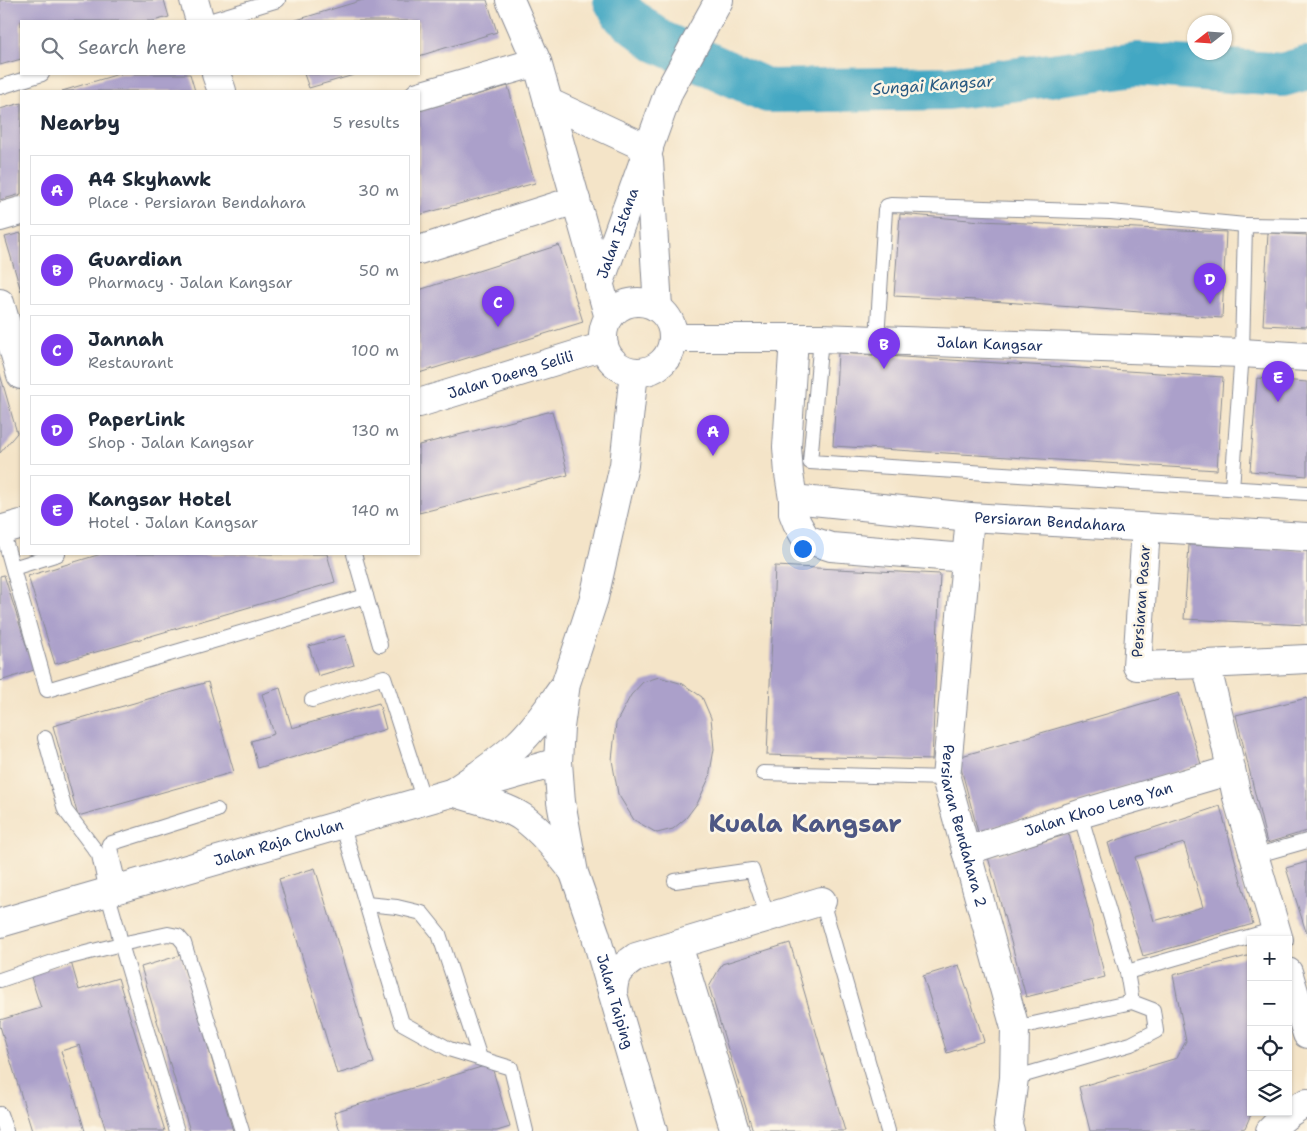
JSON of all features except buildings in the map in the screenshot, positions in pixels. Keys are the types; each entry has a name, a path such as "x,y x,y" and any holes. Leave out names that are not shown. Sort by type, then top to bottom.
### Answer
{"main road":[{"path":"194,0 200,20"},
{"path":"510,0 537,62 599,285"},
{"name":"Jalan Istana","path":"608,318 599,285 669,91 719,0"},
{"path":"420,96 537,62"},
{"path":"216,75 222,90"},
{"path":"548,102 649,149"},
{"name":"Jalan Istana","path":"649,149 658,307"},
{"path":"420,250 576,200"},
{"path":"0,217 20,211"},
{"path":"636,302 648,303 658,307 667,316 672,326 674,338 672,350 666,360 657,368 646,372 624,370 615,364 608,356 604,346 604,327 608,318 625,304 636,302"},
{"path":"0,303 6,348 20,373"},
{"name":"Jalan Kangsar","path":"674,338 821,338 1307,357"},
{"path":"794,338 787,447 793,513 806,539 831,547 966,558"},
{"name":"Jalan Daeng Selili","path":"420,403 604,346"},
{"path":"574,873 561,802 558,762 560,727 566,683 594,598 622,475 634,372"},
{"name":"Persiaran Bendahara","path":"793,499 970,516 1307,538"},
{"name":"Persiaran Bendahara 2","path":"970,516 946,778 1015,1028 1014,1078 1008,1124 1010,1131"},
{"name":"Persiaran Pasar","path":"1146,528 1137,666 1206,664"},
{"path":"1277,934 1237,798 1206,664 1307,659"},
{"path":"452,792 495,763 519,743 542,718 566,683"},
{"name":"Jalan Raja Chulan","path":"0,924 558,762"},
{"name":"Jalan Khoo Leng Yan","path":"966,850 1080,814 1231,770"},
{"path":"452,792 500,807 521,817 545,837 574,873"},
{"name":"Jalan Taiping","path":"574,873 595,934 653,1131"},
{"path":"613,993 613,982 620,968 636,957 678,946 822,901"},
{"path":"595,934 607,948 614,952 636,957"},
{"path":"678,946 735,1131"},
{"path":"1291,981 1307,1034"},
{"path":"1270,1131 1292,1111 1300,1105 1307,1103"}],"lane":[{"path":"212,20 278,0"},
{"path":"0,87 39,75"},
{"path":"878,340 885,210 890,205 1110,212 1245,225 1307,226"},
{"path":"1232,488 1242,353 1245,225"},
{"path":"821,338 810,462 1307,492"},
{"path":"8,528 13,568 47,690 366,596"},
{"path":"13,568 55,555"},
{"path":"354,555 380,645"},
{"path":"312,700 384,677 424,801"},
{"path":"44,738 65,810 99,856 114,891"},
{"path":"763,773 946,778"},
{"path":"177,1131 121,944 110,844 218,810"},
{"path":"1080,814 1127,972 1132,1002"},
{"path":"342,824 402,1023 449,1049 511,1068 526,1131"},
{"path":"1254,856 1307,842"},
{"path":"675,881 752,870 768,918"},
{"path":"822,901 888,1131"},
{"path":"366,904 397,907 422,913 439,934 480,1058"},
{"path":"0,980 62,959 121,944 168,934 178,936 184,943 242,1131"},
{"path":"1127,972 1277,934"},
{"path":"1014,1078 1130,1044 1156,1031 1152,1010 1132,1002 1015,1028"},
{"path":"0,1114 6,1131"}],"waterway":[{"name":"Sungai Kangsar","path":"615,0 624,15 658,41 768,91 948,88 1137,64 1282,75 1307,68"}],"place":[{"name":"PaperLink","path":"1210,304"},
{"name":"Jannah","path":"498,327"},
{"name":"Guardian","path":"884,369"},
{"name":"Kangsar Hotel","path":"1278,402"},
{"name":"A4 Skyhawk","path":"713,456"}],"district":[{"name":"Kuala Kangsar","path":"805,823"}]}
